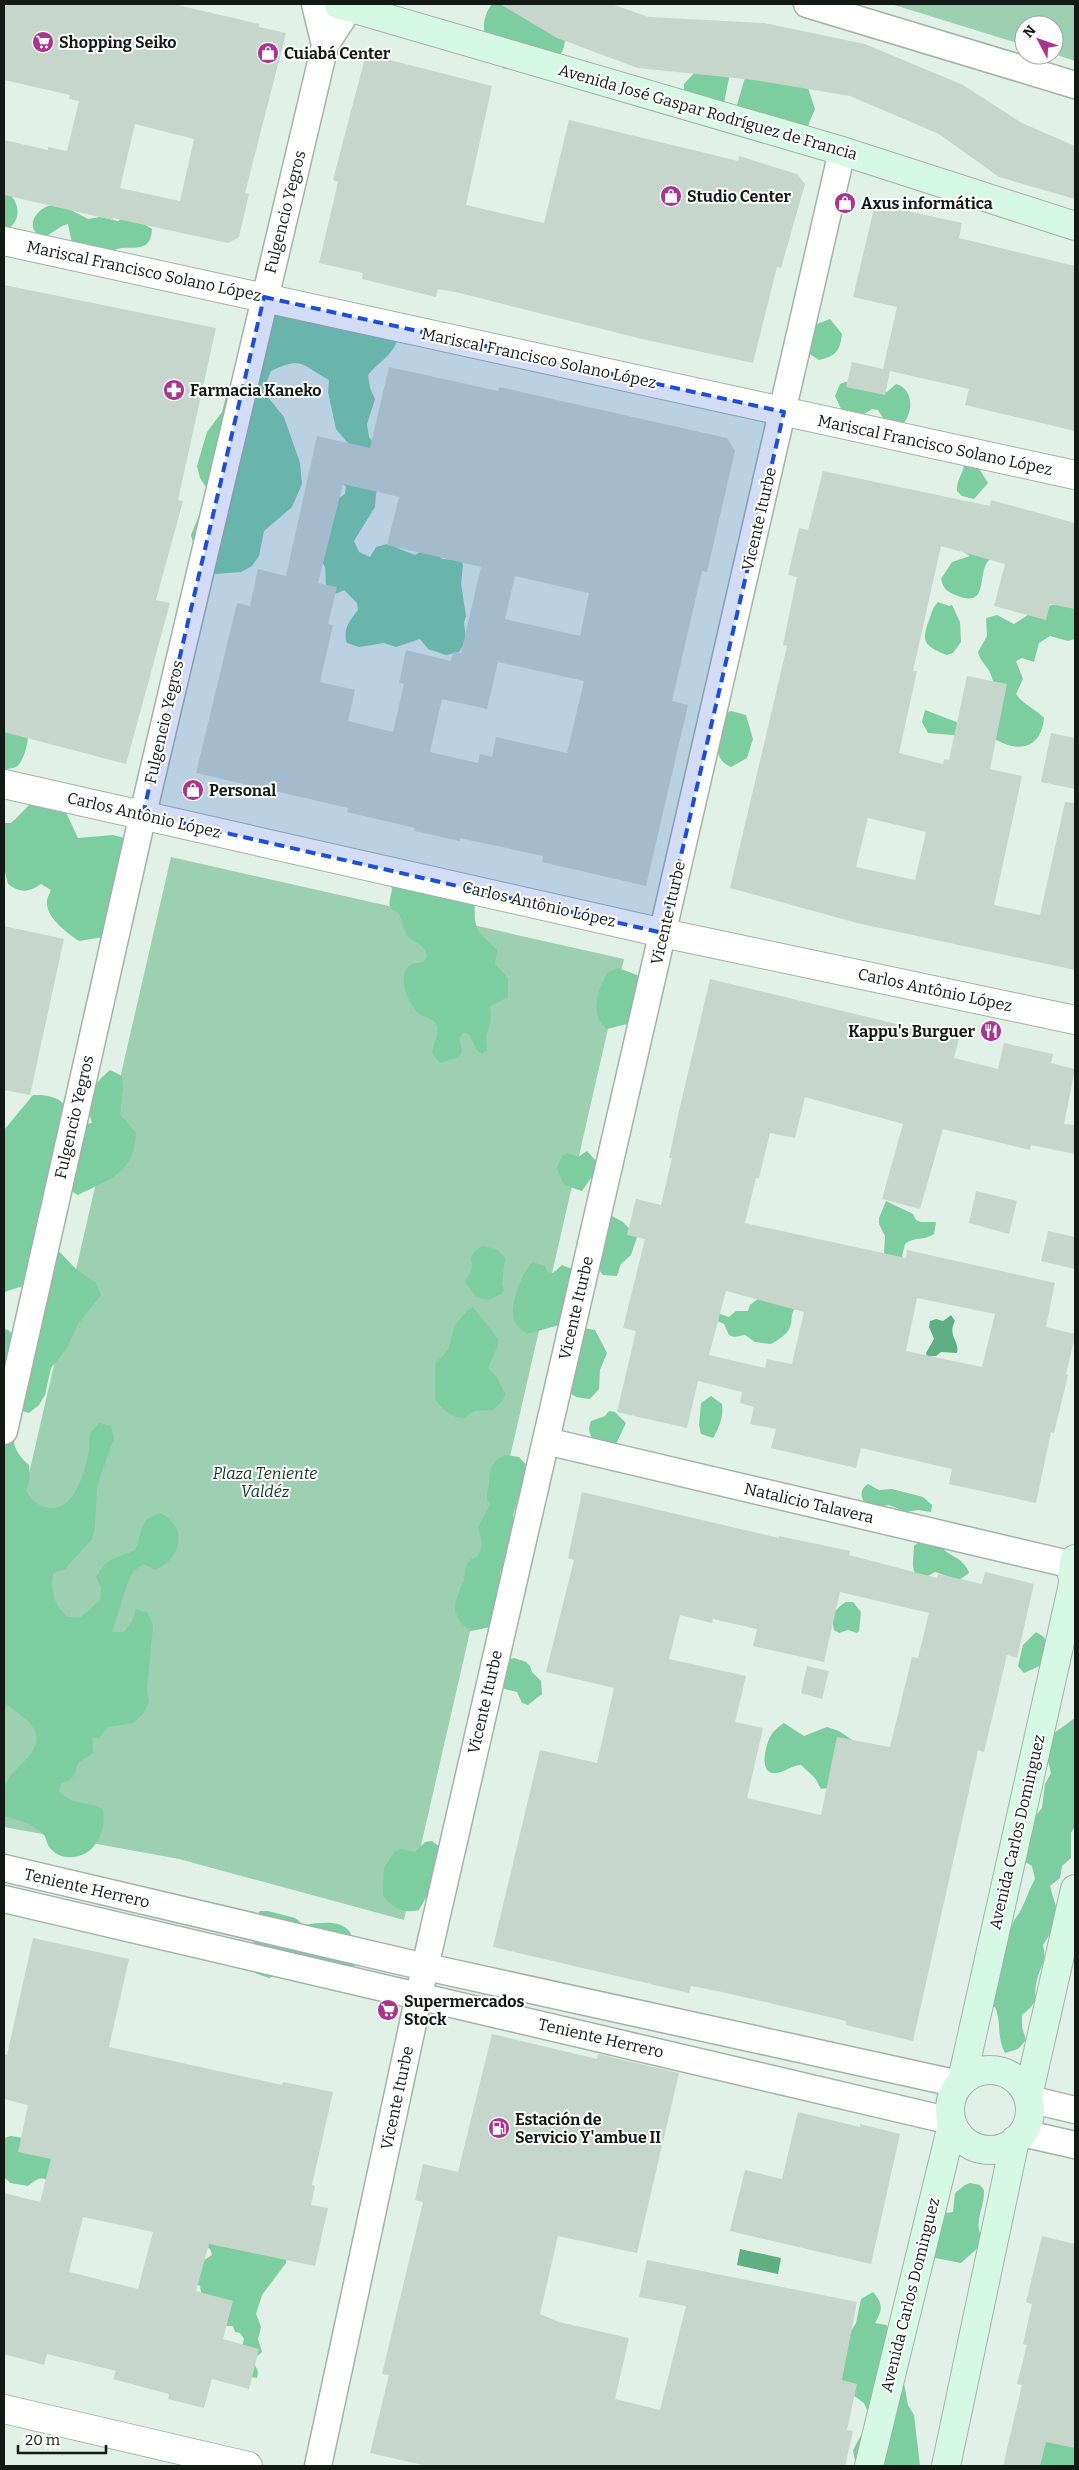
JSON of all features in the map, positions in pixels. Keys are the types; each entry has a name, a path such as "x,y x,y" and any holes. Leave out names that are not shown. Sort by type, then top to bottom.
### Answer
{"main road":[{"name":"Avenida José Gaspar Rodríguez de Francia","path":"346,5 842,151 1075,226"},
{"name":"Avenida Carlos Dominguez","path":"960,2082 1074,1575"},
{"path":"946,2466 1019,2137 1029,2120 1028,2098 1075,1889"},
{"path":"1019,2137 995,2150 980,2149 966,2143 951,2123 950,2102 960,2082 979,2071 1000,2070 1017,2080 1028,2098"},
{"name":"Avenida Carlos Dominguez","path":"868,2466 951,2123"}],"street":[{"name":"Fulgencio Yegros","path":"314,4 325,45"},
{"path":"807,4 1075,85"},
{"name":"Fulgencio Yegros","path":"4,1431 142,814 264,298 325,45 346,5"},
{"name":"Vicente Iturbe","path":"318,2466 424,1966 784,412 842,151"},
{"name":"Mariscal Francisco Solano López","path":"4,241 1075,475"},
{"name":"Carlos Antônio López","path":"4,784 663,933 1075,1020"},
{"name":"Natalicio Talavera","path":"546,1441 1074,1575"},
{"name":"Teniente Herrero","path":"4,1868 424,1966 960,2082"},
{"name":"Teniente Herrero","path":"4,1899 419,1994 951,2123"},
{"name":"Teniente Herrero","path":"162,1936 170,1907"},
{"path":"666,2053 673,2021"},
{"path":"1028,2098 1075,2110"},
{"path":"1019,2137 1075,2145"},
{"path":"4,2409 248,2466"}],"highlighted area":[{"path":"264,297 784,412 663,933 143,814"}],"green space":[{"path":"891,4 1075,4 1075,61 1064,57 1064,15 1014,15 1014,42"},
{"name":"Plaza Teniente Valdéz","path":"171,857 624,959 404,1920 179,1859 4,1827 4,1582"}],"shaded area":[{"path":"492,4 556,4 565,30 565,43 560,55 504,69 492,55 485,38 485,20"},
{"path":"695,72 730,73 724,103 684,94 684,84"},
{"path":"745,78 805,79 815,109 807,128 736,108"},
{"path":"4,189 14,199 18,211 15,222 4,231"},
{"path":"52,205 71,210 88,219 100,217 118,221 129,215 152,229 151,238 143,246 137,248 101,251 98,246 83,247 72,243 68,224 45,237 34,230 34,220 40,211"},
{"path":"279,309 299,321 309,316 399,335 390,353 368,375 370,388 375,399 367,424 369,437 384,456 384,468 376,494 375,507 354,541 359,552 370,557 376,547 387,544 415,555 430,546 442,559 461,560 463,565 461,584 466,616 464,622 466,641 459,652 446,655 428,649 420,639 396,647 384,643 359,647 347,643 346,629 358,610 357,603 344,590 336,594 328,591 324,565 305,550 335,501 345,494 346,487 342,483 352,448 336,429 328,392 329,380 302,364 290,364 271,371 263,391 284,417 300,463 302,484 292,507 264,531 259,556 252,566 241,572 215,574 204,568 197,558 191,535 200,513 208,501 207,489 200,478 197,466 207,432 222,412 228,389 235,379 249,342"},
{"path":"830,319 842,334 840,345 836,352 829,357 819,360 808,353 812,326"},
{"path":"845,382 864,384 880,392 887,392 896,384 902,387 909,396 910,402 909,414 906,420 902,425 885,421 878,410 872,409 861,416 843,413 835,396 840,384"},
{"path":"964,463 984,465 980,470 988,483 974,499 962,496 957,491"},
{"path":"962,551 990,559 983,572 978,594 973,598 965,598 951,593 945,588 941,579 952,562 970,556"},
{"path":"938,602 949,606 952,605 960,622 961,642 953,653 947,655 929,646 925,638 929,620"},
{"path":"1058,603 1075,605 1075,639 1068,641 1050,636 1039,643 1034,662 1022,658 1016,661 1023,679 1016,694 1023,702 1044,718 1042,729 1038,737 1026,746 1011,746 1002,743 993,738 995,690 990,672 980,659 978,652 987,636 986,618 997,615 1014,624 1034,611"},
{"path":"925,710 967,726 965,739 953,735 928,733 922,722"},
{"path":"731,711 746,715 753,739 747,758 731,767 724,763 720,757 718,743 726,713"},
{"path":"4,724 28,735 23,757 19,765 4,770"},
{"path":"40,798 62,804 78,838 113,835 125,838 103,937 79,941 63,929 53,919 47,907 47,900 51,890 41,884 24,891 8,884 4,868 4,823 11,823 28,806"},
{"path":"390,884 475,903 475,920 478,931 497,950 495,964 508,978 508,997 490,1006 491,1019 486,1037 487,1050 482,1054 477,1050 469,1034 463,1033 459,1038 462,1051 459,1057 440,1063 432,1053 437,1034 436,1024 417,1012 407,996 404,983 404,976 409,966 423,962 427,957 425,949 407,936 399,913 390,906 392,889"},
{"path":"618,968 637,975 643,986 631,1023 607,1029 598,1018 598,995 607,973"},
{"path":"110,1070 122,1076 123,1089 120,1114 136,1133 131,1158 110,1179 78,1195 67,1189 51,1243 76,1269 96,1283 101,1295 78,1324 67,1348 51,1368 45,1395 39,1405 29,1413 16,1409 14,1440 18,1452 29,1465 30,1478 26,1491 28,1495 42,1506 58,1507 65,1504 71,1497 81,1480 89,1453 91,1432 99,1423 111,1426 114,1438 97,1486 95,1526 92,1539 65,1569 53,1573 52,1586 54,1598 59,1608 68,1617 81,1617 100,1600 101,1588 96,1577 109,1561 135,1550 142,1527 148,1519 161,1513 170,1520 176,1527 178,1543 176,1551 164,1565 155,1570 144,1564 133,1571 128,1582 112,1632 124,1632 132,1621 136,1609 148,1613 153,1625 147,1690 149,1702 143,1714 133,1723 108,1727 99,1738 92,1738 93,1753 78,1763 71,1779 61,1783 59,1791 64,1796 75,1801 97,1806 103,1809 104,1814 101,1833 94,1846 79,1856 66,1857 55,1852 49,1846 44,1835 35,1827 4,1816 3,1796 5,1785 32,1752 36,1745 36,1737 32,1725 26,1719 8,1705 4,1708 4,1329 17,1338 33,1294 23,1286 4,1292 4,1130 33,1095 50,1096 61,1102 71,1111 80,1125 92,1123 89,1107 91,1094 94,1087"},
{"path":"587,1151 596,1161 594,1174 582,1191 564,1185 557,1168 562,1156 567,1153 578,1157"},
{"path":"886,1201 913,1214 916,1220 936,1222 934,1234 905,1244 902,1256 905,1262 884,1254 885,1236 879,1224 879,1218"},
{"path":"608,1214 623,1222 637,1237 631,1255 621,1264 617,1276 603,1275 595,1265"},
{"path":"482,1246 497,1249 505,1258 502,1284 504,1290 501,1294 489,1300 476,1297 465,1282 472,1268 471,1259 473,1253"},
{"path":"533,1262 545,1266 547,1272 553,1273 562,1265 572,1269 563,1324 527,1334 519,1328 514,1320 513,1306 521,1281"},
{"path":"759,1298 795,1308 789,1330 771,1344 755,1342 745,1335 734,1337 729,1335 724,1324 715,1320 717,1313 729,1317 736,1311 748,1311 750,1305"},
{"path":"473,1307 498,1339 498,1345 488,1368 497,1377 505,1394 503,1400 493,1410 474,1411 464,1418 459,1418 447,1412 435,1399 435,1364 448,1350 455,1325"},
{"path":"951,1315 955,1321 952,1331 957,1345 957,1353 941,1352 936,1356 927,1356 926,1353 934,1339 929,1327 930,1321 936,1319 943,1321"},
{"path":"583,1328 595,1330 607,1353 600,1370 599,1389 590,1399 576,1397 566,1390"},
{"path":"711,1396 722,1404 720,1422 713,1438 701,1434 699,1425 701,1403"},
{"path":"609,1411 615,1412 626,1423 615,1446 597,1444 589,1431 591,1421 605,1416"},
{"path":"506,1455 519,1457 531,1470 526,1493 517,1503 513,1515 515,1534 508,1544 506,1563 500,1573 504,1586 490,1627 471,1631 463,1625 456,1613 456,1601 464,1580 466,1566 481,1550 482,1542 478,1527 490,1505 487,1496 491,1469 498,1459"},
{"path":"868,1484 879,1490 892,1489 923,1497 932,1505 931,1512 918,1510 906,1512 889,1505 877,1507 865,1503 862,1493 863,1488"},
{"path":"922,1539 940,1544 946,1552 967,1567 969,1573 959,1580 935,1572 926,1577 915,1573 913,1563 914,1546"},
{"path":"846,1602 853,1602 861,1612 859,1631 857,1633 848,1630 839,1633 834,1630 834,1613"},
{"path":"1036,1632 1044,1637 1049,1649 1042,1665 1024,1673 1018,1666 1023,1645"},
{"path":"514,1658 526,1662 541,1681 542,1694 528,1705 522,1703 517,1692 505,1689 500,1684 504,1661"},
{"path":"1075,1718 1075,1826 1071,1833 1071,1858 1062,1866 1060,1878 1050,1886 1058,1916 1054,1927 1043,1945 1044,1959 1037,1980 1034,2002 1022,2015 1022,2027 1026,2040 1018,2049 1005,2053 1002,2047 995,2007 982,2006 1014,1920 1035,1879 1032,1866 1022,1860 1018,1837 1042,1808 1045,1784 1051,1773 1045,1749 1047,1738"},
{"path":"784,1723 804,1736 827,1727 839,1731 855,1742 827,1788 821,1789 815,1778 801,1765 778,1773 770,1772 766,1769 765,1752 768,1741 774,1731"},
{"path":"432,1841 442,1848 428,1894 419,1910 408,1911 394,1907 383,1895 384,1868 395,1851 401,1849 415,1852 425,1842"},
{"path":"260,1911 268,1911 295,1918 304,1925 332,1923 341,1925 352,1936 355,1946 354,1973 278,1975 269,1978 255,1973 249,1965 254,1941 254,1922"},
{"path":"46,2109 54,2184 43,2179 35,2181 28,2186 10,2183 4,2177 4,2138 11,2136 23,2138"},
{"path":"970,2183 980,2185 984,2190 979,2221 980,2233 983,2239 981,2245 961,2263 930,2257 942,2209 947,2213 953,2212 955,2193"},
{"path":"196,2237 287,2256 286,2263 262,2295 256,2314 261,2327 258,2339 262,2352 253,2360 258,2372 257,2378 250,2377 241,2351 244,2339 240,2333 235,2332 233,2326 220,2326 201,2292 200,2286 195,2283 201,2262 212,2255 210,2249"},
{"path":"740,2249 781,2258 778,2274 737,2265"},
{"path":"873,2292 879,2300 881,2307 875,2323 886,2325 895,2334 908,2405 914,2415 920,2466 856,2466 853,2450 866,2426 869,2414 864,2403 835,2382 841,2347 856,2323 861,2299"},
{"path":"1075,2436 1075,2466 1039,2466 1030,2456 1028,2440"}],"building":[{"path":"4,4 173,4 259,24 259,27 286,33 245,193 249,194 239,237 228,243 113,218 113,220 4,195 4,140 48,150 48,147 67,151 79,101 69,99 70,95 4,80","holes":["135,124 194,139 180,201 120,188"]},
{"path":"500,4 611,4 649,17 764,23 865,44 963,85 1022,123 1075,146 1075,199 999,177 939,134 850,96 754,80 638,68 557,38"},
{"path":"366,54 492,86 466,205 544,223 569,120 738,161 739,156 797,174 805,184 781,268 777,267 753,363 642,339 460,293 438,289 436,297 362,279 363,273 319,263 338,182 333,180"},
{"path":"875,204 962,223 959,238 1075,266 1075,431 965,405 969,389 890,371 885,395 846,387 852,362 883,369 897,307 853,297"},
{"path":"4,285 216,328 178,500 183,501 156,600 170,603 126,764 4,732"},
{"path":"389,367 498,391 499,387 727,438 735,451 707,572 702,571 672,701 688,705 646,886 542,862 543,856 460,838 460,841 414,831 415,828 347,812 348,808 196,773 237,603 250,606 258,569 286,576 317,436 370,448","holes":["343,484 399,497 387,545 481,567 461,653 453,652 451,661 406,650 399,683 404,684 393,732 348,721 355,690 320,682 333,625 328,624 337,587 318,583","515,576 589,593 580,636 505,619","498,662 584,681 567,753 496,737 492,757 480,754 478,763 430,752 442,699 487,709"]},
{"path":"823,471 990,506 991,500 1075,523 1075,609 1050,604 1046,620 994,606 1005,564 941,546 913,671 917,671 899,753 943,764 944,759 949,760 967,676 1007,684 990,769 1022,776 994,905 1040,915 1065,802 1075,803 1075,970 857,923 730,888 787,646 783,645 797,577 788,575 799,528 808,530","holes":["868,818 926,832 915,880 856,867"]},
{"path":"1051,733 1075,738 1075,789 1041,782"},
{"path":"4,926 64,939 30,1095 4,1090"},
{"path":"710,979 959,1039 954,1058 998,1069 1004,1043 1053,1054 1051,1063 1075,1069 1064,1124 1075,1125 1075,1154 1031,1145 1030,1150 943,1129 920,1209 882,1199 903,1124 805,1097 795,1138 770,1133 745,1223 906,1258 907,1250 1055,1283 1046,1327 1075,1334 1075,1336 1066,1374 1068,1375 1054,1433 1051,1432 1036,1503 949,1484 952,1469 861,1448 856,1468 771,1448 776,1429 750,1424 754,1407 740,1403 742,1392 698,1381 687,1428 617,1412 636,1331 623,1328 645,1239 627,1235 636,1199 661,1205 672,1158 669,1158","holes":["726,1291 804,1312 792,1364 767,1359 765,1368 709,1355","917,1298 995,1314 982,1367 906,1351"]},
{"path":"976,1191 1017,1201 1009,1234 969,1223"},
{"path":"1048,1231 1075,1237 1075,1269 1041,1261"},
{"path":"582,1492 779,1538 779,1536 850,1551 849,1555 937,1578 938,1574 982,1584 985,1572 1034,1584 1017,1658 1007,1655 984,1752 978,1750 913,2041 846,2025 846,2021 722,1992 691,1986 689,1993 493,1947 540,1750 597,1763 614,1688 546,1672 574,1560 568,1558","holes":["840,1592 929,1613 918,1658 912,1657 890,1747 837,1737 821,1815 747,1798 763,1728 735,1722 746,1676 669,1659 680,1615 712,1623 713,1619 757,1629 753,1646 824,1662"]},
{"path":"807,1666 829,1671 822,1699 801,1693"},
{"path":"33,1938 129,1959 109,2047 282,2085 283,2082 333,2092 312,2185 315,2186 311,2205 328,2208 315,2266 209,2244 196,2291 233,2301 223,2339 259,2349 249,2389 212,2379 204,2408 168,2399 169,2394 113,2379 116,2371 47,2354 44,2365 4,2354 4,2193 40,2202 51,2159 18,2152 28,2105 4,2099 4,2054 7,2055","holes":["83,2217 153,2232 138,2289 69,2272"]},
{"path":"492,2034 597,2059 598,2054 679,2073 637,2253 558,2236 540,2314 559,2322 629,2338 615,2399 660,2410 686,2306 639,2297 647,2260 857,2302 842,2380 857,2384 847,2430 853,2431 845,2466 427,2466 370,2453 389,2375 382,2374 423,2202 415,2200 423,2164 458,2172"},
{"path":"798,2112 860,2127 860,2124 900,2134 871,2264 730,2231 745,2170 782,2179"},
{"path":"1042,2236 1075,2244 1075,2448 1046,2442 1040,2466 1003,2466 1022,2385 1017,2384 1027,2345 1023,2344 1032,2304 1026,2302"}],"place":[{"name":"Shopping Seiko","path":"43,42"},
{"name":"Cuiabá Center","path":"268,53"},
{"name":"Studio Center","path":"671,196"},
{"name":"Axus informática","path":"845,203"},
{"name":"Farmacia Kaneko","path":"174,390"},
{"name":"Personal","path":"193,790"},
{"name":"Kappu's Burguer","path":"991,1031"},
{"name":"Supermercados Stock","path":"388,2010"},
{"name":"Estación de Servicio Y'ambue II","path":"499,2128"}]}
